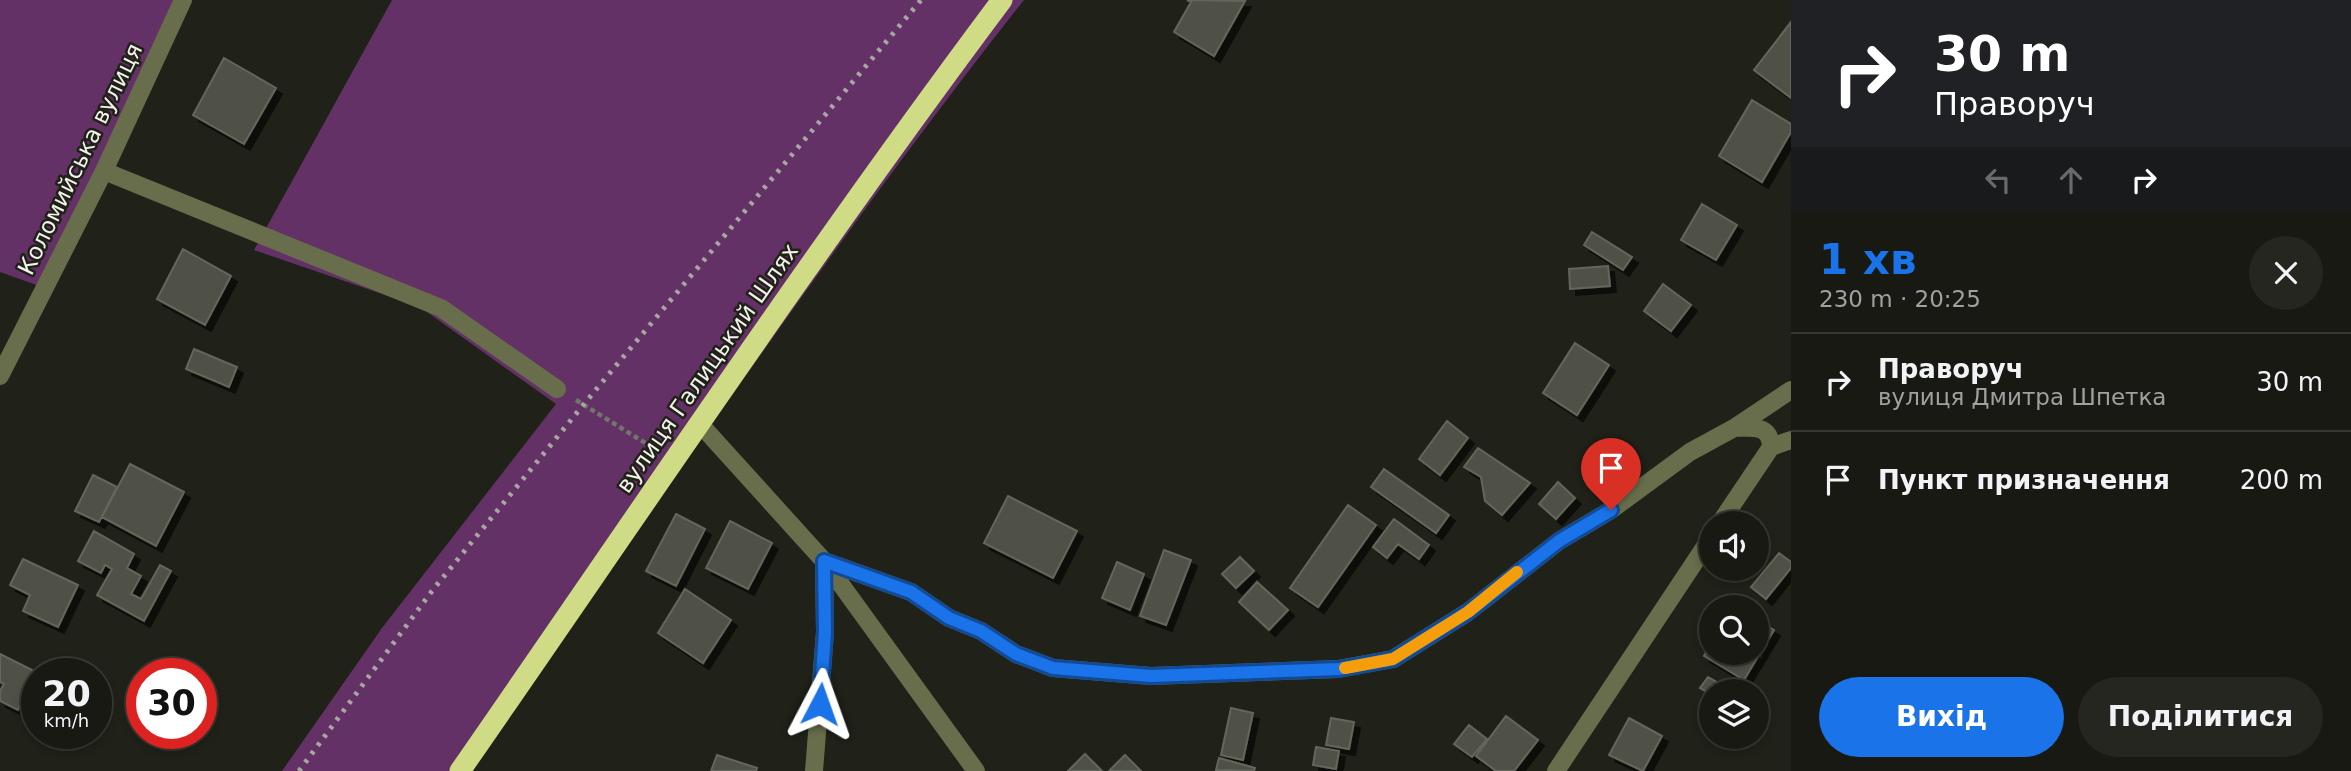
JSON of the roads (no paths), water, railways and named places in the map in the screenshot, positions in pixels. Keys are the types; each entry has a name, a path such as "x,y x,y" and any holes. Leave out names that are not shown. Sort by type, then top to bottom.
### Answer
{"highway":[{"name":"вулиця Галицький Шлях","path":"460,771 915,117 1002,0"}],"street":[{"name":"Коломийська вулиця","path":"0,376 104,171 183,0"},
{"path":"104,171 442,308 557,389"},
{"path":"824,561 911,592 949,618 981,631 1016,654 1053,668 1151,676 1339,669 1393,659 1468,612 1559,541 1611,510 1690,452 1734,428 1791,390"},
{"path":"700,424 824,561 976,771"},
{"path":"1728,511 1771,447 1771,437 1765,430 1734,428"},
{"path":"1771,447 1791,440"},
{"path":"1556,771 1699,555"},
{"path":"814,771 825,632 824,561"}],"railway":[{"path":"299,771 432,591 584,404 921,0"}]}
